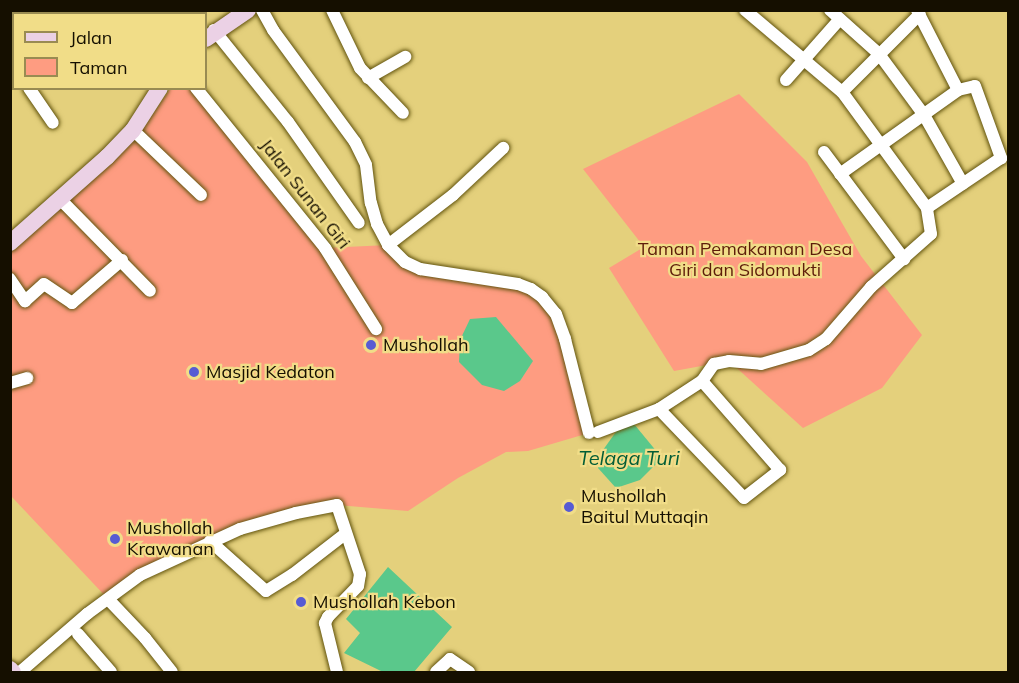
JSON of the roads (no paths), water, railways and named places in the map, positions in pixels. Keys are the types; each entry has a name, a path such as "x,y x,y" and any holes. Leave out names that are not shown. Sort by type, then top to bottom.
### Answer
{"street":[{"path":"248,10 210,34 288,122 359,223"},
{"path":"262,10 273,30 355,142 366,165 371,203 377,224 388,244 405,262 420,268 518,284 542,297 556,314 593,432 659,409 702,381 714,364 729,361 761,364 817,345 826,339 871,287 931,234 927,208 842,92 745,10"},
{"path":"332,10 360,68 403,113"},
{"path":"830,10 879,54 924,115 963,184"},
{"path":"842,92 919,12 958,90"},
{"path":"786,80 840,19"},
{"path":"368,78 405,57"},
{"path":"840,174 958,90 972,85 978,89 1002,156 927,208"},
{"path":"30,90 53,123"},
{"path":"10,243 61,200 133,130 159,90"},
{"name":"Jalan Sunan Giri","path":"198,90 325,248 376,329"},
{"path":"133,130 201,195"},
{"path":"388,244 453,195 503,148"},
{"path":"824,152 904,259"},
{"path":"61,200 150,291"},
{"path":"10,279 25,301 41,285 45,284 72,303 122,261"},
{"path":"10,382 27,378"},
{"path":"659,409 744,498 780,470 702,381"},
{"path":"20,672 140,575 210,541 296,513 337,505 345,534 354,550 360,574 358,586 325,623 337,672"},
{"path":"210,541 266,591 292,575 345,534"},
{"path":"108,599 145,638 172,672"},
{"path":"78,634 111,672"},
{"path":"436,672 450,659 469,672"}],"water":[{"path":"496,317 533,361 520,381 504,391 482,385 459,362 460,340 470,319"},
{"name":"Telaga Turi","path":"634,424 662,458 640,480 616,488 598,468 598,457 618,429"},
{"path":"388,567 452,627 414,672 383,672 344,653 360,633 346,619"}],"place":[{"name":"Mushollah","path":"371,345"},
{"name":"Masjid Kedaton","path":"194,372"},
{"name":"Mushollah Baitul Muttaqin","path":"569,507"},
{"name":"Mushollah Krawanan","path":"115,539"},
{"name":"Mushollah Kebon","path":"301,602"}],"park label":[{"name":"Taman Pemakaman Desa Giri dan Sidomukti","path":"745,260"}]}
